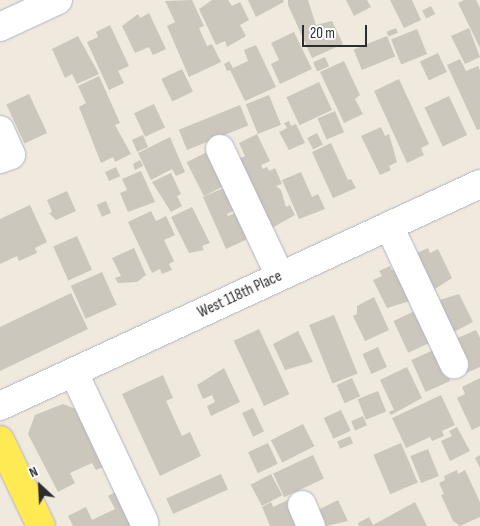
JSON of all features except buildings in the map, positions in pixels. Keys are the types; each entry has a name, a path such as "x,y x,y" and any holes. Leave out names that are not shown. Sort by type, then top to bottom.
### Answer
{"main road":[{"path":"0,440 41,526"}],"street":[{"path":"0,27 58,0"},
{"path":"0,130 11,154 0,160"},
{"path":"220,149 280,276"},
{"name":"West 118th Place","path":"0,406 480,184"},
{"path":"389,226 454,364"},
{"path":"74,373 144,522"}]}
